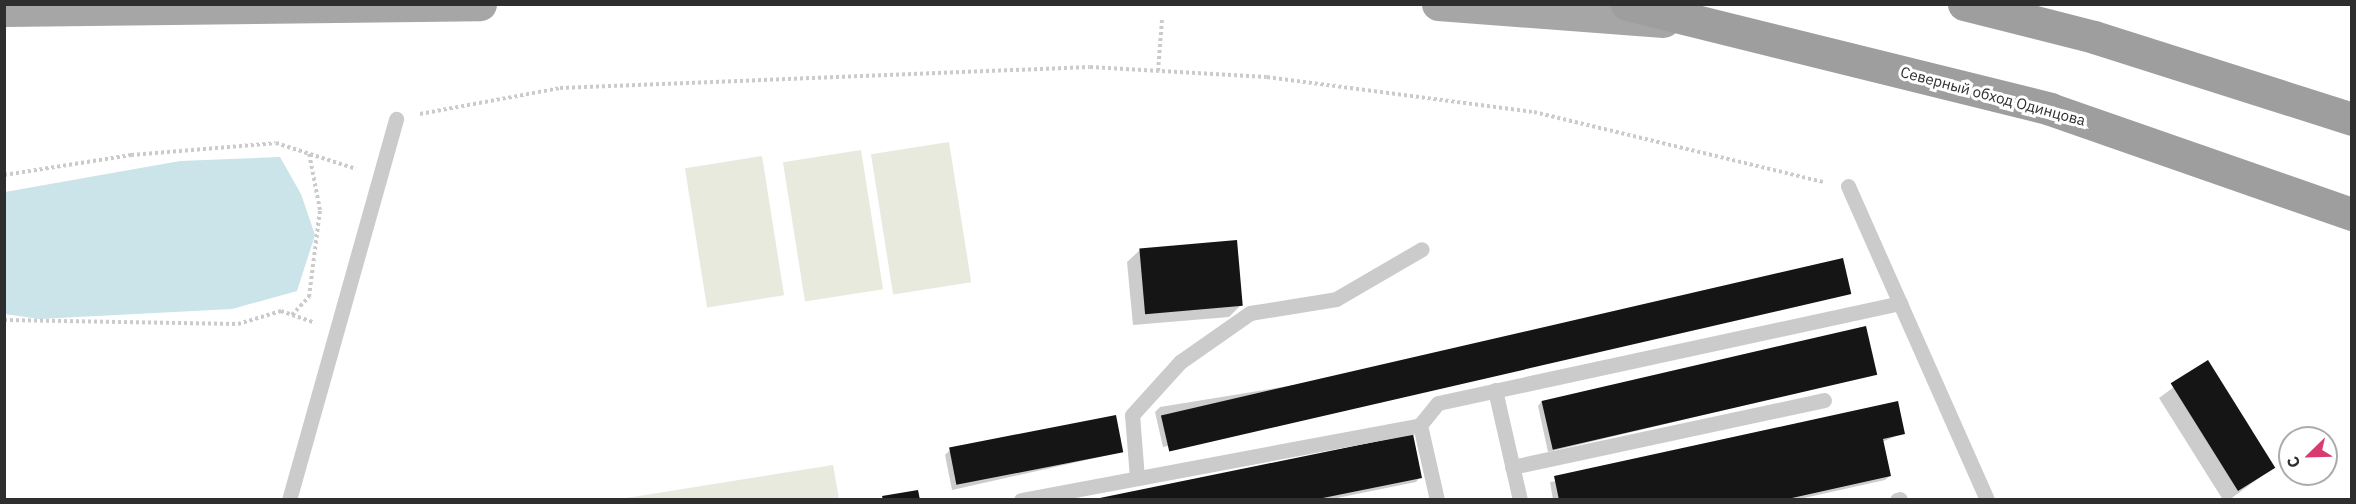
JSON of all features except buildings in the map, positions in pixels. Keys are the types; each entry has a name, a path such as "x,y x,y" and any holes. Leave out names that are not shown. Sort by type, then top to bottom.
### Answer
{"highway":[{"name":"Северный обход Одинцова","path":"1627,4 1725,26 2050,109 2352,214"},
{"path":"1964,4 2094,37 2352,118"}],"main road":[{"path":"4,10 480,4"},
{"path":"1438,4 1725,26"}],"lane":[{"path":"289,500 396,119"},
{"path":"1848,186 1987,500"},
{"path":"1137,478 1132,415 1180,362 1250,313 1336,299 1422,249"},
{"path":"1021,500 1420,425 1438,403 1900,303"},
{"path":"1495,390 1520,500"},
{"path":"1512,467 1824,400"},
{"path":"1420,425 1437,500"}],"path":[{"path":"1158,70 1162,20"},
{"path":"396,119 560,88 868,72 1090,67 1158,70 1267,77 1534,112 1767,172 1848,186"},
{"path":"4,175 131,155 276,143 380,176"},
{"path":"292,315 309,297 320,210 309,153"},
{"path":"4,320 238,324 281,311 336,330"}],"shaded area":[{"path":"949,142 971,282 893,295 871,154"},
{"path":"861,150 883,289 805,302 783,162"},
{"path":"762,156 784,295 707,307 685,168"},
{"path":"833,465 839,499 620,499"}],"water":[{"path":"280,157 301,194 315,235 297,291 232,309 39,319 5,314 5,192 180,161"}]}
